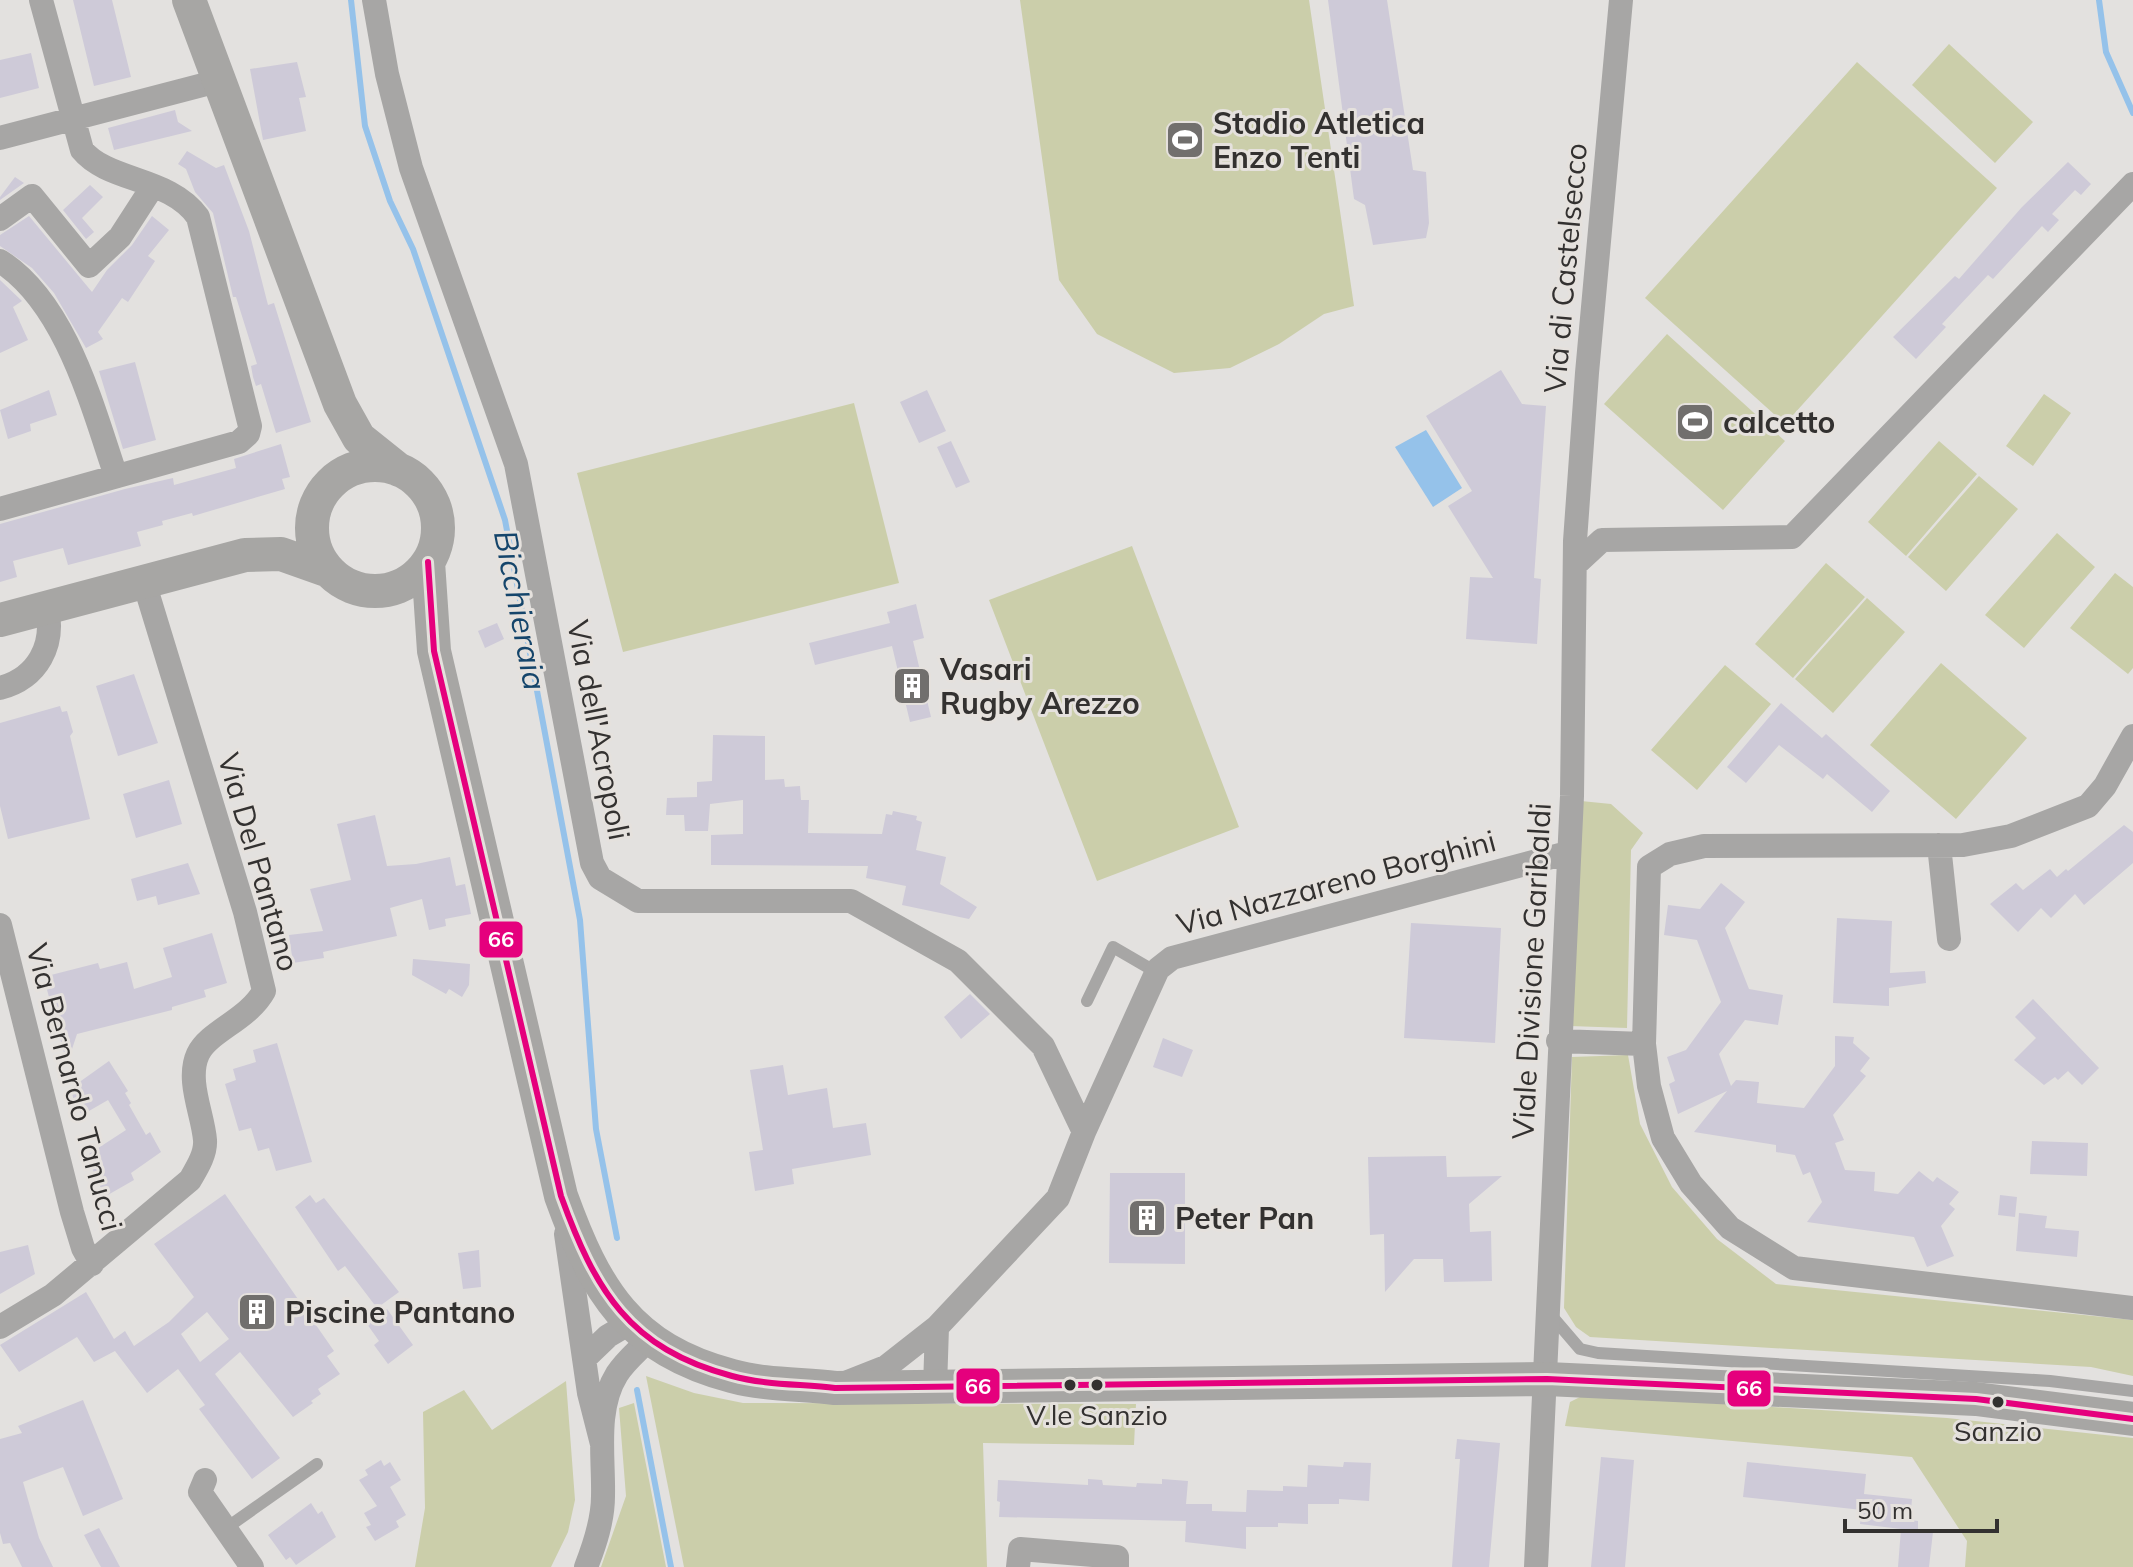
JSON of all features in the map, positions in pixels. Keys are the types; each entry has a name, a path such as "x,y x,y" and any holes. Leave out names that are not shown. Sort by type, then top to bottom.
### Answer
{"main road":[{"path":"189,0 340,404 359,438 427,493 435,509 438,527 428,562 434,651 561,1196 582,1255 599,1286 640,1330 683,1359 734,1377 835,1388 1547,1379 1976,1399 2133,1419"},
{"path":"329,571 313,541 320,498 336,459 342,424 340,404"},
{"path":"245,555 320,498 339,476 358,467 379,465 399,470"},
{"path":"0,620 245,555 281,554 329,571 358,589 391,589 418,574 428,562"},
{"path":"391,589 434,651"}],"street":[{"path":"0,509 239,442 248,434 250,426 198,217 188,204 87,156 71,120 41,0"},
{"name":"Via di Castelsecco","path":"1575,553 1621,0"},
{"name":"Via dell'Acropoli","path":"378,1 387,74 411,168 516,464 592,863 600,878 638,901 851,901 958,961 1043,1046 1084,1132"},
{"path":"0,138 218,81"},
{"path":"1575,553 1602,540 1792,537 2133,184"},
{"path":"0,219 32,196 89,266 120,237 153,186"},
{"path":"0,261 22,275 49,314 86,387 116,476"},
{"path":"1578,503 1586,526 1602,540"},
{"name":"Viale Divisione Garibaldi","path":"1536,1567 1547,1379 1575,553"},
{"name":"Via Del Pantano","path":"0,1327 53,1295 190,1180 201,1161 205,1142 195,1070 199,1053 254,1008 264,991 245,912 144,582"},
{"path":"0,688 16,684 39,663 49,645 51,629 47,608"},
{"path":"2131,744 2105,786 2088,806 2011,836 1963,845 1704,846 1670,854 1649,867 1644,1044 1649,1086 1663,1138 1691,1184 1730,1228 1794,1268 2133,1308"},
{"path":"1939,845 1949,939"},
{"name":"Via Nazzareno Borghini","path":"1084,1132 1157,970 1189,951 1567,853"},
{"name":"Via Bernardo Tanucci","path":"0,925 72,1212 83,1248 92,1264"},
{"path":"1558,1041 1644,1044"},
{"path":"835,1388 886,1367 937,1327 1058,1198 1084,1132"},
{"path":"561,1196 584,1359 602,1444"},
{"path":"935,1387 937,1327"},
{"path":"584,1359 608,1336 640,1330"},
{"path":"586,1567 596,1541 603,1498 602,1444 608,1399 616,1375 640,1330"},
{"path":"205,1480 200,1492 252,1567"},
{"path":"1018,1567 1020,1549 1117,1557 1117,1567"}],"lane":[{"path":"1087,1001 1113,947 1157,970"},
{"path":"1549,1314 1580,1349 1598,1353 2050,1381 2133,1391"},
{"path":"225,1529 317,1464"}],"green space":[{"name":"Stadio Atletica Enzo Tenti","path":"1020,0 1309,0 1354,306 1324,314 1279,344 1230,368 1174,373 1097,334 1059,280"},
{"path":"1949,44 2033,122 1995,163 1912,85"},
{"path":"1857,62 1997,188 1785,424 1645,298"},
{"name":"calcetto","path":"1667,334 1785,441 1723,510 1604,404"},
{"path":"2044,394 2071,413 2033,466 2006,446"},
{"path":"854,403 899,583 623,652 577,473"},
{"path":"1939,441 1977,474 1906,556 1868,522"},
{"path":"1979,476 2018,509 1946,591 1908,557"},
{"path":"2057,533 2095,567 2024,648 1985,615"},
{"path":"1132,546 1239,827 1097,881 989,600"},
{"path":"1826,563 1865,597 1793,678 1755,644"},
{"path":"2115,573 2133,587 2133,668 2128,674 2070,628"},
{"path":"1867,598 1905,632 1833,713 1795,679"},
{"path":"1941,663 2027,738 1956,819 1870,745"},
{"path":"1725,665 1771,704 1697,790 1651,750"},
{"path":"1581,801 1611,804 1643,833 1631,850 1627,1028 1570,1026"},
{"path":"1628,1055 1640,1124 1672,1187 1717,1239 1776,1284 2133,1320 2133,1376 2091,1367 1590,1337 1576,1327 1564,1308 1572,1057"},
{"path":"646,1376 694,1393 743,1403 1136,1404 1134,1445 983,1443 987,1567 684,1567"},
{"path":"566,1381 575,1500 568,1532 551,1567 415,1567 425,1508 423,1412 464,1390 492,1430"},
{"path":"1584,1395 1947,1418 2133,1438 2133,1567 1965,1567 1967,1541 1912,1457 1565,1426 1570,1402"},
{"path":"634,1403 666,1567 601,1567 626,1496 619,1408"}],"water":[{"path":"1426,430 1462,488 1433,507 1395,447"}],"building":[{"path":"73,0 112,0 131,77 94,86"},
{"path":"1328,0 1387,0 1413,170 1426,172 1429,223 1426,238 1373,245 1365,205 1354,199"},
{"path":"31,53 39,88 0,98 0,60"},
{"path":"297,62 306,97 299,98 306,131 263,140 250,69"},
{"path":"175,110 178,122 192,131 114,150 108,128"},
{"path":"187,151 216,168 224,165 249,231 268,305 274,303 311,422 276,433 261,384 256,386 253,377 251,366 257,364 236,297 233,297 213,213 195,192 186,169 178,164"},
{"path":"2068,162 2091,184 2081,195 2075,190 2052,214 2059,220 2048,232 2042,226 1993,279 1988,275 1942,324 1946,327 1916,359 1893,337 1955,276 1959,279 2022,207"},
{"path":"15,177 24,183 0,200 0,197"},
{"path":"90,185 103,197 82,218 94,232 86,239 63,210"},
{"path":"29,216 92,292 152,216 169,230 148,256 155,261 128,302 122,298 98,332 103,339 86,348 54,293 32,268 0,246 0,235"},
{"path":"0,280 22,301 13,307 28,340 0,353"},
{"path":"135,362 156,440 123,449 99,371"},
{"path":"1501,370 1522,404 1546,406 1534,578 1541,579 1537,644 1466,639 1470,577 1493,578 1448,506 1472,491 1426,416"},
{"path":"49,390 57,415 30,424 31,431 8,439 0,410"},
{"path":"927,390 946,431 919,443 900,402"},
{"path":"951,441 970,482 956,488 937,447"},
{"path":"281,444 290,477 282,479 285,489 193,516 192,513 162,521 163,525 137,532 141,546 68,565 63,548 13,561 17,577 0,582 0,524 125,489 173,478 174,485 236,468 234,459"},
{"path":"916,604 924,638 913,641 931,717 910,722 892,646 815,665 809,643 890,623 887,612"},
{"path":"497,623 504,639 485,648 478,631"},
{"path":"134,674 158,743 118,756 96,686"},
{"path":"1781,703 1822,738 1826,734 1890,791 1872,812 1827,774 1823,779 1779,745 1746,783 1727,767"},
{"path":"60,706 62,712 67,711 73,732 70,736 90,819 8,839 0,806 0,723"},
{"path":"713,735 765,736 765,780 784,779 785,787 800,786 801,800 809,800 808,833 882,834 886,814 892,815 893,811 917,816 916,820 922,822 916,850 946,857 940,884 977,907 969,919 902,905 906,886 866,878 868,866 711,865 711,835 743,834 743,800 710,804 708,831 685,831 684,815 666,815 667,798 697,797 697,782 712,781"},
{"path":"169,780 182,824 136,838 123,794"},
{"path":"375,815 387,866 450,857 456,886 465,884 471,914 445,919 446,926 429,930 422,899 390,908 397,936 323,952 324,958 293,963 289,935 323,931 310,889 351,880 337,824"},
{"path":"2124,825 2133,832 2133,863 2084,905 2075,894 2051,918 2041,908 2018,932 1990,904 2016,883 2023,890 2050,869 2057,877 2066,869 2068,871"},
{"path":"188,863 200,894 158,905 156,896 137,901 131,879"},
{"path":"1721,883 1745,902 1725,928 1749,989 1783,995 1778,1025 1745,1020 1719,1054 1731,1086 1736,1080 1759,1082 1757,1103 1804,1108 1835,1066 1835,1036 1854,1037 1853,1043 1870,1058 1860,1071 1866,1076 1833,1115 1844,1140 1835,1143 1845,1170 1875,1172 1874,1191 1898,1194 1919,1171 1933,1182 1937,1177 1959,1192 1949,1204 1955,1209 1941,1226 1954,1256 1927,1267 1914,1237 1807,1222 1822,1202 1810,1172 1803,1175 1795,1155 1776,1152 1776,1145 1694,1132 1727,1091 1678,1114 1669,1084 1675,1081 1667,1057 1686,1050 1721,1002 1697,940 1664,935 1668,905 1700,909"},
{"path":"1837,918 1892,921 1890,973 1925,971 1926,983 1889,988 1889,1006 1833,1003"},
{"path":"1411,923 1501,928 1495,1043 1404,1038"},
{"path":"212,933 227,983 204,990 206,997 172,1007 172,1010 77,1034 67,1064 46,986 47,976 98,963 100,969 127,962 134,989 172,977 163,948"},
{"path":"413,959 470,964 469,985 462,997 449,989 446,994 412,975"},
{"path":"970,994 990,1014 961,1039 944,1017"},
{"path":"2033,999 2099,1068 2082,1085 2068,1071 2058,1080 2055,1077 2044,1085 2014,1060 2036,1038 2015,1017"},
{"path":"1163,1038 1193,1050 1182,1077 1153,1067"},
{"path":"277,1043 312,1162 276,1171 269,1148 258,1151 251,1128 239,1131 225,1084 236,1080 233,1069 256,1062 253,1050"},
{"path":"109,1061 128,1091 125,1093 131,1103 129,1105 146,1135 150,1132 161,1152 131,1173 134,1180 106,1196 95,1178 89,1154 126,1130 108,1100 82,1115 74,1102 71,1088"},
{"path":"783,1065 788,1095 827,1088 833,1128 866,1123 871,1155 792,1169 794,1184 755,1191 749,1152 763,1150 750,1070"},
{"path":"2032,1141 2088,1143 2087,1176 2030,1174"},
{"path":"1446,1156 1447,1177 1502,1176 1469,1204 1470,1232 1491,1231 1492,1281 1444,1282 1443,1259 1414,1259 1385,1292 1384,1234 1370,1235 1368,1157"},
{"name":"Peter Pan","path":"1110,1173 1185,1173 1185,1264 1109,1263"},
{"path":"225,1194 334,1351 327,1356 340,1374 318,1389 321,1394 311,1401 313,1403 293,1417 240,1352 215,1374 280,1458 252,1479 199,1409 205,1405 178,1369 147,1393 115,1351 94,1362 77,1337 19,1372 0,1345 86,1292 114,1339 125,1331 134,1346 169,1322 194,1297 154,1244","holes":["207,1312 229,1339 200,1362 181,1334"]},
{"path":"310,1195 316,1203 324,1198 399,1292 377,1308 345,1266 338,1271 295,1207"},
{"path":"2000,1195 2017,1197 2015,1217 1998,1215"},
{"path":"2019,1213 2047,1216 2045,1228 2079,1231 2077,1257 2016,1251"},
{"path":"28,1245 35,1274 0,1294 0,1252"},
{"path":"479,1250 481,1287 463,1289 458,1253"},
{"path":"387,1309 413,1345 388,1364 374,1345 379,1341 367,1324"},
{"path":"83,1400 123,1499 83,1516 63,1467 23,1482 39,1538 53,1567 22,1567 10,1543 3,1544 0,1533 0,1439 22,1433 18,1426"},
{"path":"1457,1439 1500,1443 1489,1567 1452,1567 1460,1459 1455,1459"},
{"path":"1601,1457 1634,1460 1625,1567 1591,1567"},
{"path":"381,1460 384,1466 390,1462 401,1480 390,1487 406,1515 396,1521 399,1527 375,1541 366,1527 371,1525 364,1513 377,1506 359,1480 368,1475 365,1470"},
{"path":"1344,1462 1371,1463 1369,1501 1339,1499 1339,1504 1308,1504 1308,1524 1278,1523 1278,1527 1246,1527 1246,1549 1185,1542 1186,1521 999,1517 998,1480 1088,1485 1088,1479 1102,1480 1103,1485 1136,1487 1137,1483 1162,1484 1162,1479 1188,1481 1186,1504 1212,1504 1212,1511 1246,1512 1247,1490 1283,1491 1283,1486 1307,1487 1308,1465 1343,1467"},
{"path":"1747,1462 1866,1474 1864,1494 1912,1499 1910,1520 1918,1521 1918,1531 1933,1532 1929,1567 1898,1567 1901,1529 1860,1524 1862,1510 1743,1497"},
{"path":"311,1503 318,1514 322,1511 336,1537 296,1565 290,1557 286,1560 268,1535"},
{"path":"99,1528 120,1567 101,1567 96,1558 84,1535"}],"waterway":[{"name":"Bicchieraia","path":"351,0 365,126 390,201 413,249 505,520 580,920 596,1129 617,1238"},
{"path":"2099,0 2106,52 2133,113"},
{"name":"Bicchieraia","path":"637,1390 671,1567"}],"transit line":[{"name":"66","path":"428,562 434,651 561,1196 574,1230 603,1287 642,1332 667,1350 696,1364 744,1379 835,1388 1547,1379 1976,1399 2133,1419"}],"place":[{"name":"Stadio Atletica Enzo Tenti","path":"1185,140"},
{"name":"calcetto","path":"1695,422"},
{"name":"Vasari Rugby Arezzo","path":"912,686"},
{"name":"Peter Pan","path":"1147,1218"},
{"name":"Piscine Pantano","path":"257,1312"},
{"name":"V.le Sanzio","path":"1097,1385"},
{"name":"Sanzio","path":"1998,1402"}]}
